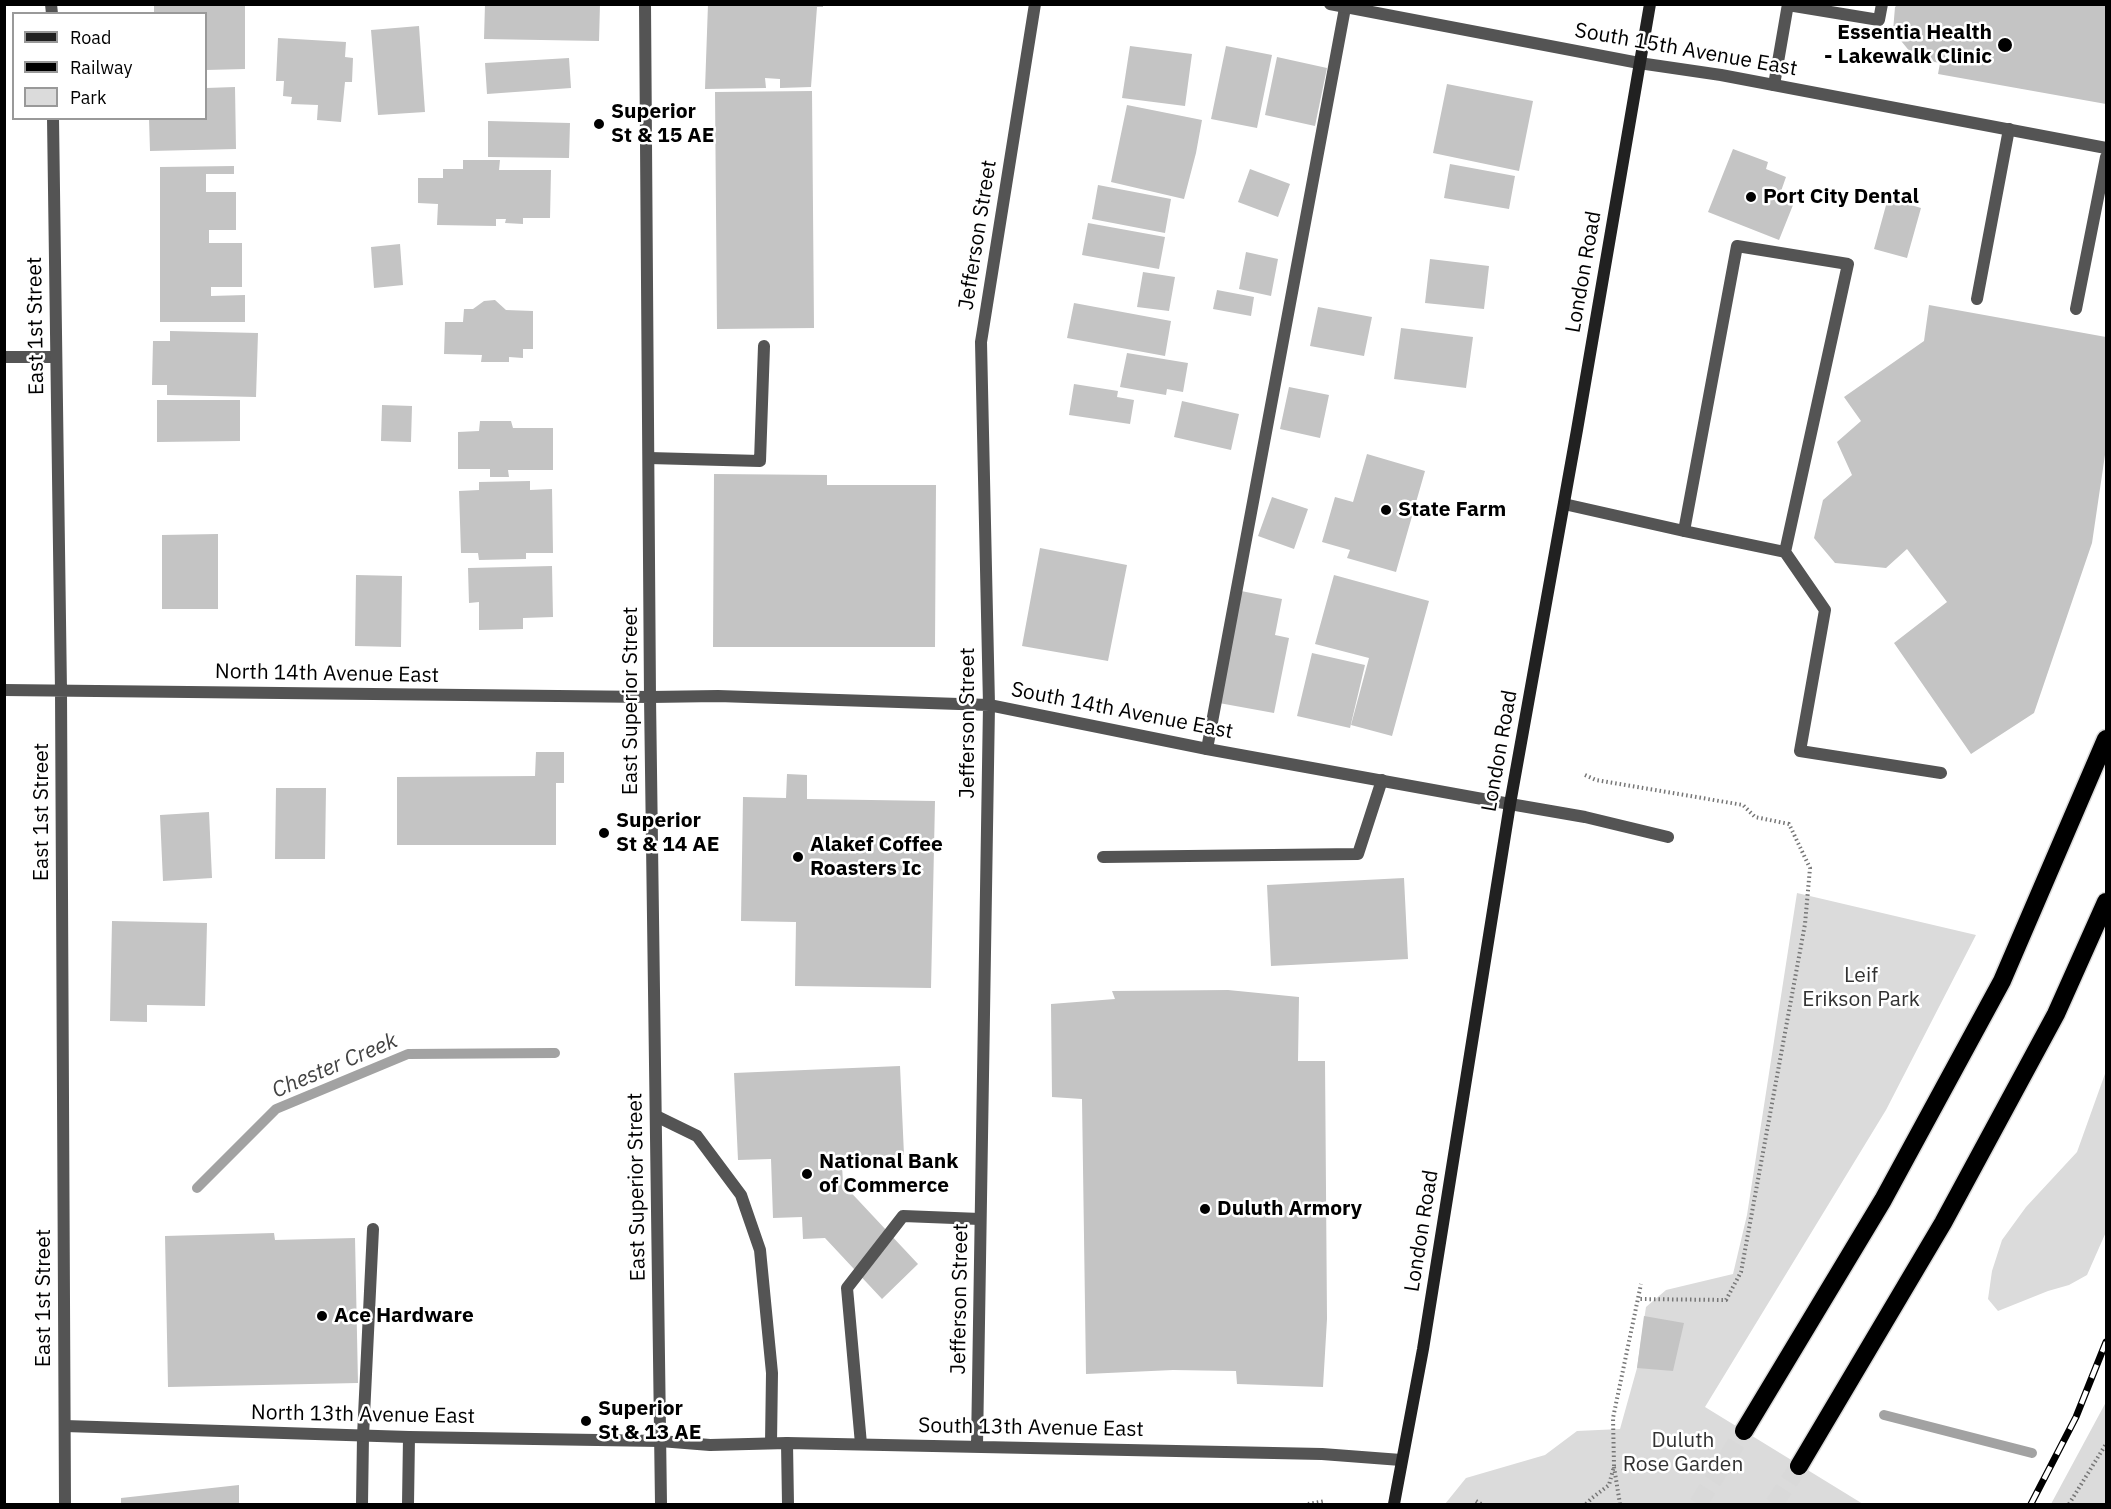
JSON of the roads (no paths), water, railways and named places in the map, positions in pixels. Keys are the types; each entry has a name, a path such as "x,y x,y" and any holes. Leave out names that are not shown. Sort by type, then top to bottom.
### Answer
{"highway":[{"path":"1743,1431 1883,1200 2002,981 2106,739"},
{"path":"1799,1466 1943,1223 2056,1014 2106,902"}],"main road":[{"name":"London Road","path":"1394,1504 1423,1349 1510,804 1650,4"}],"street":[{"name":"East Superior Street","path":"645,4 650,697 661,1504"},
{"name":"Jefferson Street","path":"977,1446 989,705 981,342 1035,4"},
{"name":"South 15th Avenue East","path":"1330,4 2106,148"},
{"path":"1774,85 1788,5 1879,20 1882,4"},
{"path":"1207,749 1345,8"},
{"name":"East 1st Street","path":"53,120 60,691 65,1504"},
{"path":"1977,299 2009,129"},
{"path":"2076,309 2106,157"},
{"path":"1684,531 1737,246 1848,264 1785,552"},
{"path":"649,458 760,461 764,346"},
{"path":"4,357 56,357"},
{"path":"1564,504 1785,552 1825,610 1800,751 1941,773"},
{"name":"North 14th Avenue East","path":"4,690 650,697"},
{"name":"South 14th Avenue East","path":"650,697 718,696 989,705 1207,749 1585,817 1668,837"},
{"path":"1103,857 1358,854 1382,780"},
{"path":"656,1116 697,1136 741,1194 760,1250 772,1373 771,1443"},
{"path":"861,1444 847,1288 903,1216 980,1219"},
{"path":"362,1504 373,1229"},
{"name":"North 13th Avenue East","path":"64,1426 363,1436 660,1441"},
{"path":"408,1504 409,1437"},
{"name":"South 13th Avenue East","path":"660,1441 710,1445 861,1444 1332,1455 1401,1460"},
{"path":"787,1443 788,1504"}],"waterway":[{"name":"Chester Creek","path":"197,1188 276,1109 408,1054 555,1053"},
{"name":"Chester Creek","path":"1884,1415 2032,1453"}],"tunnel":[{"path":"1698,1504 1744,1431"},
{"path":"1774,1504 1799,1466"}],"railway":[{"path":"2031,1504 2076,1417 2106,1342"}],"place":[{"name":"Essentia Health - Lakewalk Clinic","path":"2005,45"},
{"name":"Superior St & 15 AE","path":"599,124"},
{"name":"Port City Dental","path":"1751,197"},
{"name":"State Farm","path":"1386,510"},
{"name":"Superior St & 14 AE","path":"604,833"},
{"name":"Alakef Coffee Roasters Ic","path":"798,857"},
{"name":"National Bank of Commerce","path":"807,1174"},
{"name":"Duluth Armory","path":"1205,1209"},
{"name":"Ace Hardware","path":"322,1316"},
{"name":"Superior St & 13 AE","path":"586,1421"}],"park label":[{"name":"Leif Erikson Park","path":"1861,988"},
{"name":"Duluth Rose Garden","path":"1683,1453"}]}
